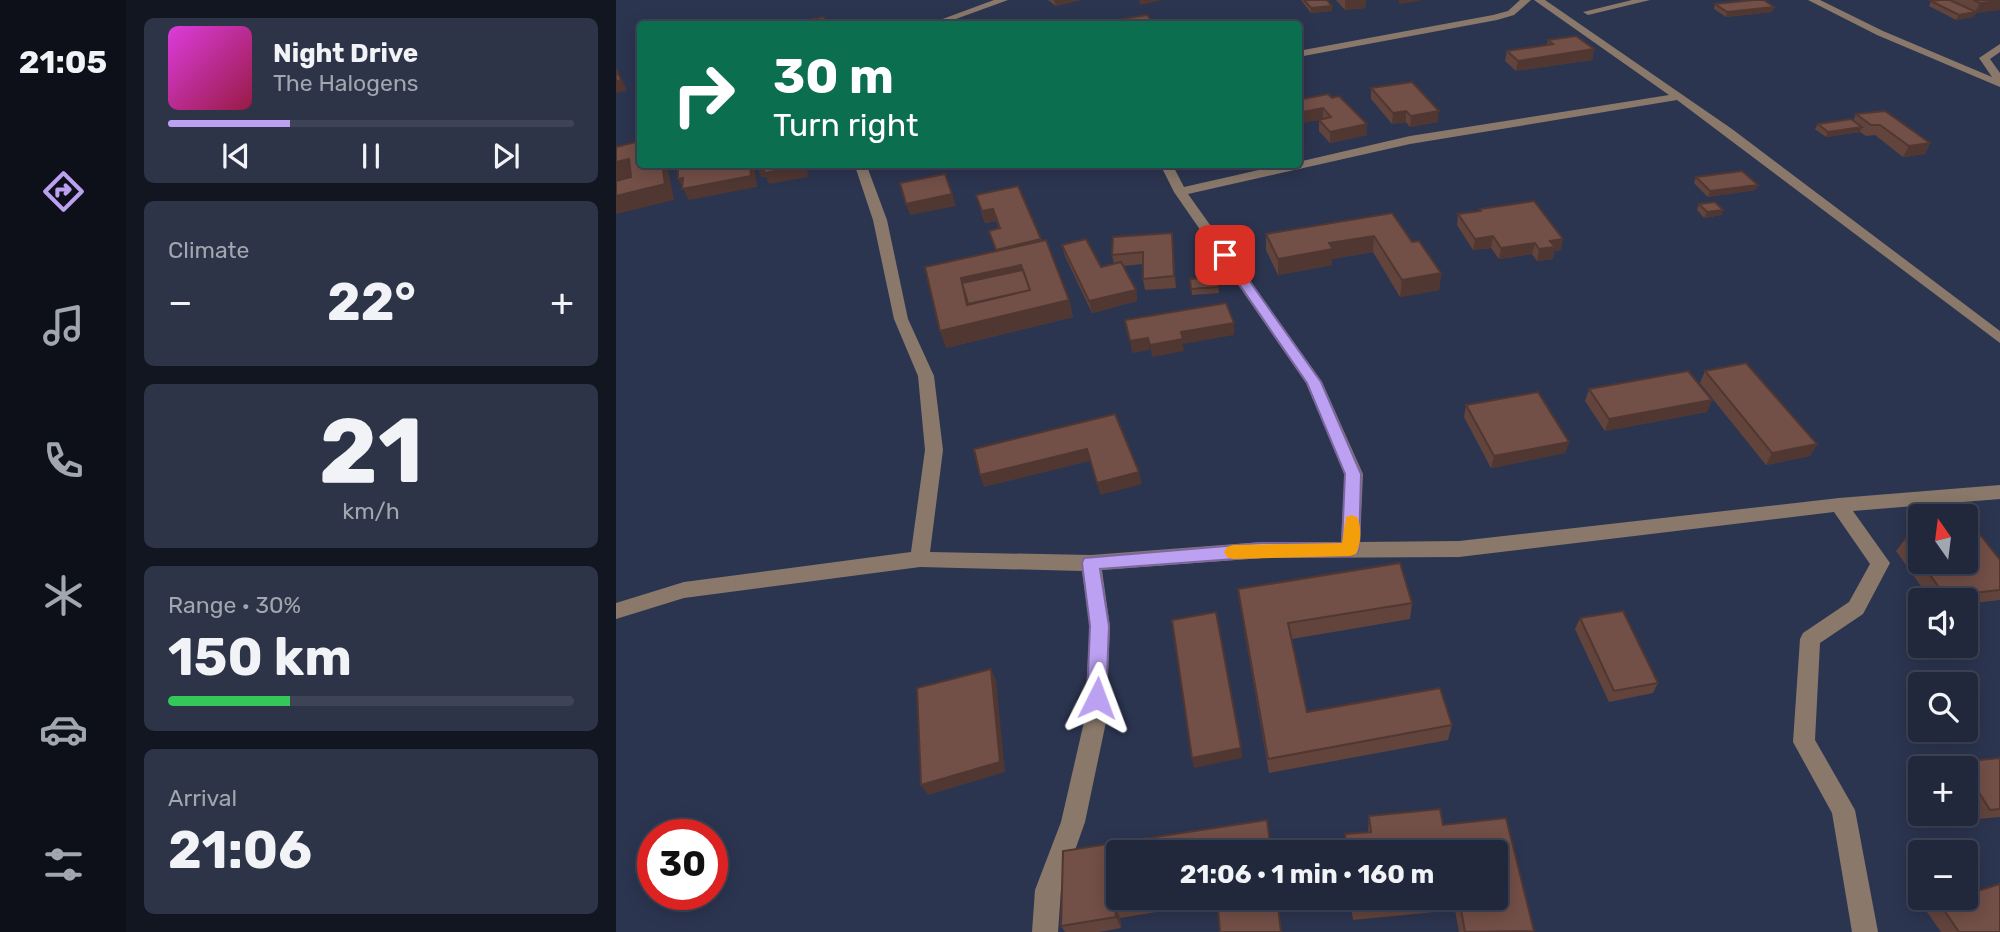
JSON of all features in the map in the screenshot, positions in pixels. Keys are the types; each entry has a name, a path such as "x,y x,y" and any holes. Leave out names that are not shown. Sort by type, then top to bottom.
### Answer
{"street":[{"path":"943,21 1003,0"},
{"path":"1302,53 1494,18 1511,13 1525,0"},
{"path":"1539,0 1728,131 2000,338"},
{"path":"1588,12 1645,0"},
{"path":"1813,0 1880,33 2000,83"},
{"path":"2000,47 1984,58 2000,83"},
{"path":"1302,164 1410,140 1678,97"},
{"path":"862,168 880,220 901,319 926,376 934,450 920,559"},
{"path":"1168,168 1180,192 1314,382 1353,474 1350,550"},
{"path":"1180,192 1286,168"},
{"path":"616,611 684,590 920,559 1091,563 1262,550 1459,549 1839,505 2000,492"},
{"path":"1839,505 1880,563 1856,608 1810,639 1804,742 1843,810 1865,932"},
{"path":"1045,932 1048,890 1073,822 1095,722 1100,626 1091,563"}],"building":[{"path":"1304,0 1327,0 1332,6 1311,8"},
{"path":"1764,0 1774,7 1727,12 1715,4"},
{"path":"1950,0 1976,12 1959,15 1931,1"},
{"path":"1973,0 2000,0 2000,1 1980,3"},
{"path":"1147,15 1152,21 1109,21"},
{"path":"823,17 827,21 809,21"},
{"path":"1576,36 1594,49 1518,61 1507,51 1553,44 1548,40"},
{"path":"1412,82 1439,111 1411,116 1406,111 1393,113 1371,88"},
{"path":"1328,94 1332,98 1339,96 1367,124 1330,132 1319,120 1331,117 1323,108 1302,112 1302,99"},
{"path":"1885,111 1930,143 1909,146 1880,125 1871,125 1856,114"},
{"path":"1851,119 1862,127 1828,132 1818,124"},
{"path":"637,142 637,168 663,168 665,184 616,196 616,181 631,177 629,159 616,162 616,147"},
{"path":"678,168 750,168 751,176 682,189 683,178 678,179"},
{"path":"764,168 792,168 764,173"},
{"path":"1742,171 1758,185 1710,191 1696,177"},
{"path":"945,174 952,194 906,204 900,183"},
{"path":"1018,186 1041,239 996,250 989,231 1000,228 993,209 982,211 976,195"},
{"path":"1534,201 1563,239 1550,241 1555,247 1539,249 1535,243 1501,248 1493,236 1475,239 1458,214 1481,211 1480,209"},
{"path":"1715,202 1723,210 1707,212 1699,204"},
{"path":"1392,213 1412,242 1419,241 1441,273 1402,280 1374,236 1329,243 1333,249 1278,259 1266,234"},
{"path":"1172,233 1174,276 1143,279 1143,252 1112,255 1113,237"},
{"path":"1086,239 1101,267 1121,262 1136,290 1089,301 1062,245"},
{"path":"1046,240 1069,300 940,331 925,267","holes":["1021,265 1030,290 967,305 961,278"]},
{"path":"1023,270 1030,290 968,304 962,283"},
{"path":"1217,277 1218,287 1191,289 1190,279"},
{"path":"1226,303 1234,323 1181,332 1183,339 1150,345 1148,338 1130,341 1125,320"},
{"path":"1746,363 1817,444 1772,453 1705,371"},
{"path":"1688,371 1712,400 1609,419 1589,389"},
{"path":"1538,392 1569,442 1494,456 1466,405"},
{"path":"1115,414 1139,472 1097,483 1087,449 980,475 974,449"},
{"path":"1978,532 2000,560 2000,590 1978,592 1978,588 1939,588 1929,574 1978,574"},
{"path":"1400,563 1412,603 1288,623 1307,712 1440,688 1452,725 1268,759 1238,589"},
{"path":"1623,611 1658,683 1614,691 1580,618"},
{"path":"1216,612 1241,748 1192,758 1172,620"},
{"path":"991,669 1000,762 921,785 917,688"},
{"path":"2000,758 2000,809 1990,810 1978,791 1978,760"},
{"path":"1440,809 1443,825 1506,818 1534,931 1465,932 1461,910 1508,910 1508,840 1346,840 1345,834 1371,832 1369,816"},
{"path":"1267,820 1270,840 1135,840"},
{"path":"1106,844 1106,910 1115,910 1116,917 1061,926 1063,851"},
{"path":"2000,884 2000,932 1959,932 1944,910 1978,910 1978,891"},
{"path":"1218,910 1278,910 1281,932 1220,932"}],"slow traffic":[{"path":"1233,552 1350,550 1351,522"}],"route":[{"path":"1097,698 1100,626 1091,563 1262,550 1350,550 1353,474 1314,382 1225,255"}]}
